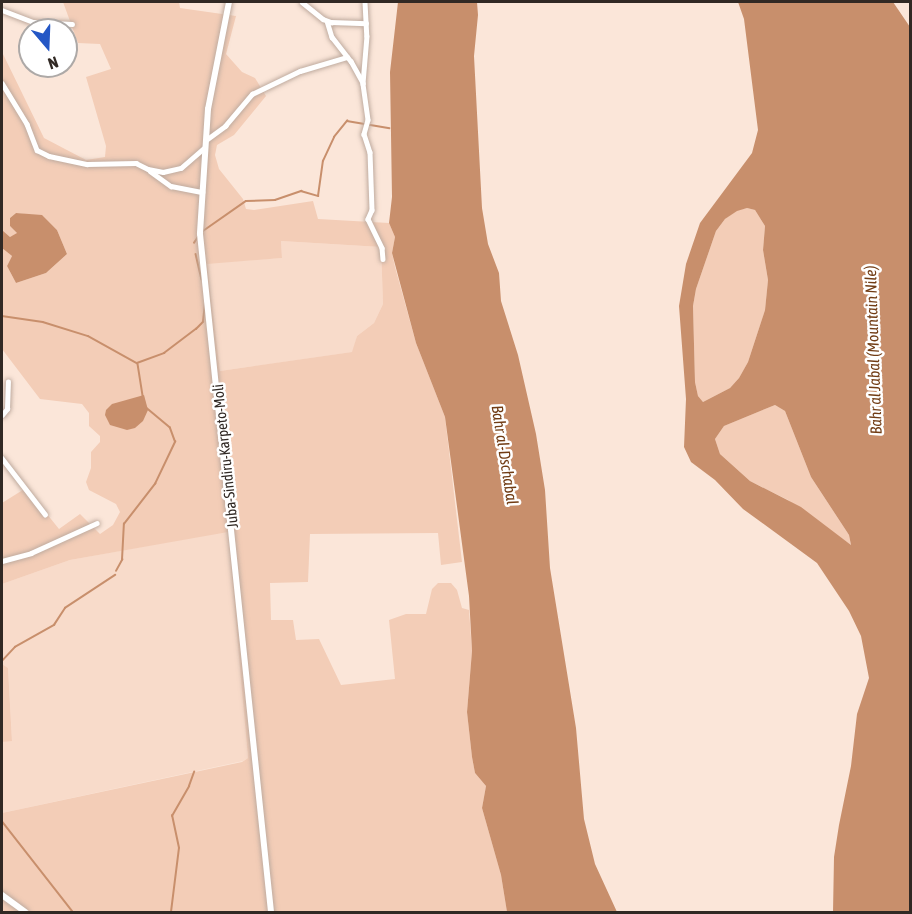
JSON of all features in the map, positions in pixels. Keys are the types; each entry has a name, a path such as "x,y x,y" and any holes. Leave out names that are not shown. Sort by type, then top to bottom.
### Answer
{"main road":[{"name":"Juba-Sindiru-Karpeto-Moli","path":"229,2 212,81 204,148 201,250 226,466 271,912"},
{"path":"2,895 25,912"}],"street":[{"path":"302,2 327,21 366,23"},
{"path":"365,2 363,84 368,120 364,134 370,159 372,210 368,219 382,248 383,259"},
{"path":"2,10 23,18"},
{"path":"327,21 332,37 363,84"},
{"path":"206,140 225,126 252,94 300,70 347,57"},
{"path":"2,83 27,124 32,141 41,154 87,164 136,163 171,186 202,192"},
{"path":"148,169 163,172 181,168 204,148"},
{"path":"2,415 7,409 8,382"},
{"path":"2,458 45,514"},
{"path":"2,561 32,553 97,523"}],"shaded area":[{"path":"63,2 179,2 180,8 236,16 226,54 242,72 255,78 266,96 234,135 217,145 215,155 219,169 243,199 246,209 254,210 313,201 318,219 389,223 395,237 392,253 395,267 416,343 445,417 462,562 441,565 438,533 310,534 308,582 270,583 271,620 293,620 296,640 319,639 341,685 395,679 389,620 406,614 426,614 432,589 438,583 451,583 457,590 462,608 469,610 472,651 467,712 472,757 475,773 486,786 482,808 501,875 507,912 2,912 2,813 242,762 248,758 228,532 70,560 2,584 2,503 26,488 59,529 80,514 100,534 113,525 120,512 116,504 89,490 86,482 91,468 91,452 100,442 100,436 89,426 89,413 82,404 40,399 2,349 2,248 12,256 7,266 16,283 46,273 67,254 57,230 42,216 16,213 10,218 10,226 17,233 16,235 10,237 2,230 2,52 44,138 86,160 105,157 106,146 86,77 111,69 100,44 78,43 78,18 69,18","holes":["281,241 381,247 383,304 374,323 357,336 352,352 220,371 207,264 282,258"]},
{"path":"747,208 755,210 765,226 763,250 768,280 765,310 748,362 739,378 730,388 703,402 698,396 695,382 693,306 696,289 716,231 725,219 737,210"},
{"path":"281,241 381,247 383,304 374,323 357,336 353,352 220,371 206,263 282,258"},
{"path":"775,405 785,411 811,477 849,535 851,545 788,500 750,481 720,454 715,439 724,426"},
{"path":"229,531 248,758 243,761 2,813 2,742 12,740 8,668 2,664 2,584 70,560"},
{"path":"2,664 8,668 12,741 2,742"}],"water":[{"name":"Bahr al-Dschabal","path":"398,2 477,2 474,56 482,208 488,244 499,273 501,301 518,355 536,434 545,490 550,568 576,728 584,819 595,864 617,912 507,912 501,875 482,808 486,786 475,773 472,757 467,712 472,651 469,596 445,417 416,343 392,253 395,237 389,223 392,197 390,72"},
{"name":"Bahr al Jabal (Mountain Nile)","path":"738,2 893,2 910,27 910,912 833,912 834,857 851,766 857,714 869,678 861,636 849,611 817,563 743,509 715,480 691,462 684,447 686,399 679,306 686,264 700,223 752,153 758,130 744,19","holes":["747,208 755,210 765,226 763,250 768,280 765,310 748,362 739,378 730,388 703,402 698,396 695,382 693,306 696,289 716,231 725,219","775,405 785,411 811,477 849,535 851,545 801,507 750,481 720,454 715,439 724,426"]},
{"path":"16,213 42,215 57,230 67,254 46,273 16,283 7,266 12,256 2,248 2,230 10,237 17,233 10,226 10,218"},
{"path":"144,395 148,410 143,421 135,428 127,430 110,425 105,415 106,410 112,404"}],"waterway":[{"path":"203,231 246,201 275,200 301,191 318,196 323,161 334,137 347,121 389,128"},
{"path":"194,243 198,237"},
{"path":"196,254 202,279"},
{"path":"2,316 43,322 88,336 137,363 164,353 196,329 203,322 205,304"},
{"path":"138,364 143,397"},
{"path":"116,571 122,560 124,524 155,484 175,442 170,428 147,409"},
{"path":"2,661 15,647 54,625 65,608 115,575"},
{"path":"171,912 179,848 172,816 194,772"},
{"path":"2,821 73,912"}]}
